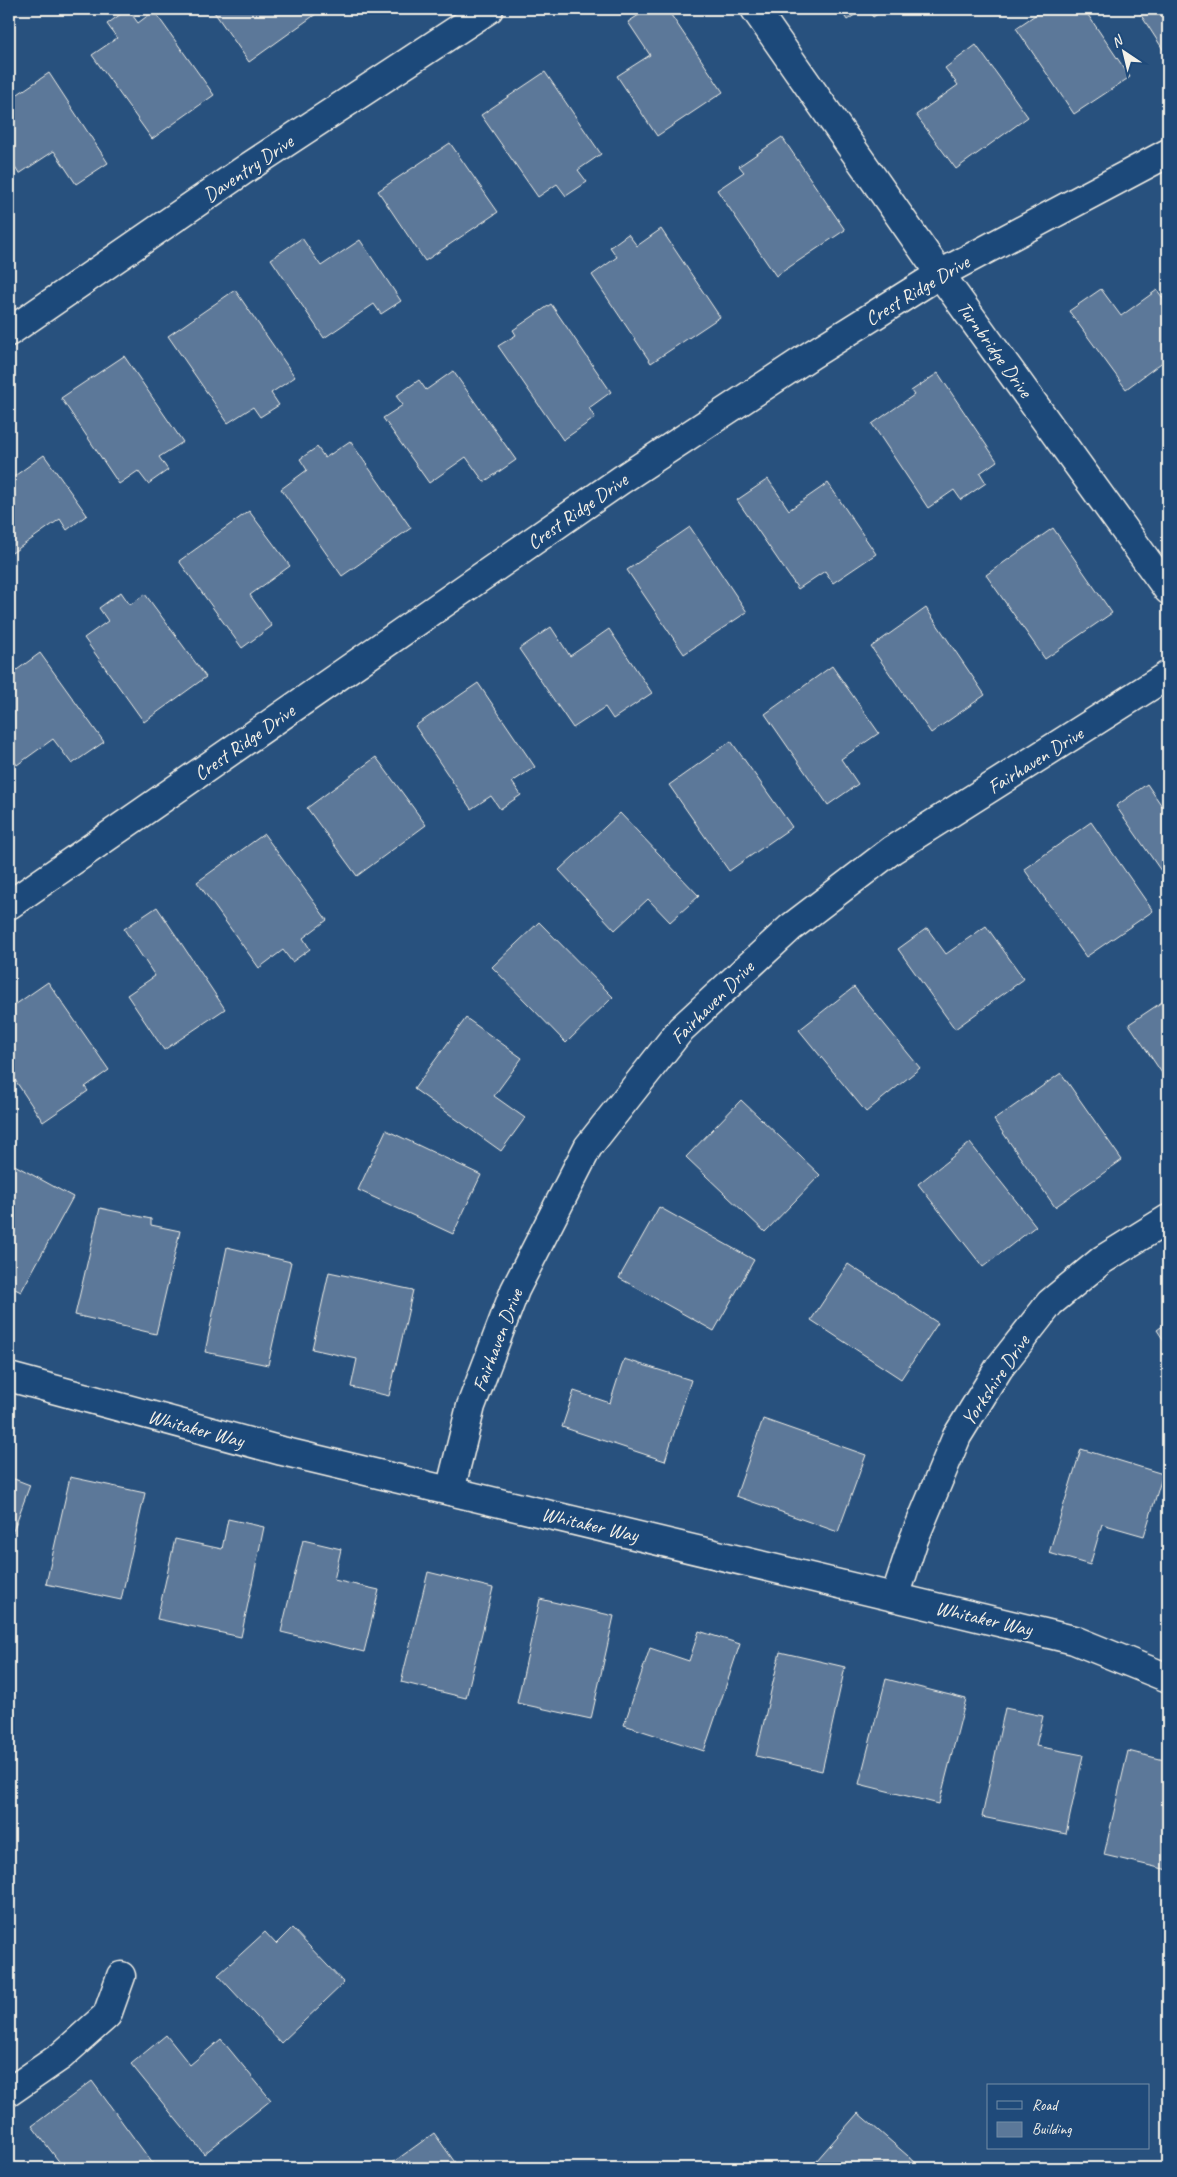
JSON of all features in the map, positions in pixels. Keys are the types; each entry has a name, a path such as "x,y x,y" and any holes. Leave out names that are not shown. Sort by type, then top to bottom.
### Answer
{"street":[{"name":"Daventry Drive","path":"9,332 247,168 489,9"},
{"name":"Turnbridge Drive","path":"755,9 940,274 1168,590"},
{"name":"Crest Ridge Drive","path":"9,905 621,480 811,355 940,274 1168,153"},
{"name":"Fairhaven Drive","path":"450,1491 471,1406 520,1282 588,1147 681,1029 790,928 892,850 1168,675"},
{"name":"Yorkshire Drive","path":"895,1597 914,1539 957,1436 999,1368 1050,1303 1102,1260 1168,1219"},
{"name":"Whitaker Way","path":"9,1377 282,1451 1074,1640 1168,1678"},
{"path":"9,2092 61,2056 107,2015 121,1976"}],"building":[{"path":"128,9 138,23 154,11 214,95 152,139 92,55 117,38 107,24"},
{"path":"212,9 312,9 316,14 249,62"},
{"path":"648,9 667,9 723,92 657,136 617,76 650,55 628,22"},
{"path":"840,9 864,9 847,20"},
{"path":"867,9 885,9 873,17"},
{"path":"1044,9 1084,9 1130,77 1074,114 1016,28"},
{"path":"1137,9 1168,9 1168,57"},
{"path":"976,45 1028,117 956,169 916,115 958,85 945,68"},
{"path":"545,72 601,154 578,170 587,182 566,196 557,184 538,197 481,115"},
{"path":"49,73 108,163 76,184 54,151 19,174 9,158 9,100"},
{"path":"782,137 845,230 776,276 717,190 744,172 739,166"},
{"path":"450,143 498,212 425,261 378,191"},
{"path":"661,229 720,317 651,363 592,275 617,257 610,247 628,234 637,246"},
{"path":"302,238 321,266 360,240 401,301 381,314 374,304 324,338 271,259"},
{"path":"1101,289 1121,316 1157,290 1168,305 1168,358 1126,389 1069,311"},
{"path":"235,290 295,377 271,393 279,405 260,417 253,407 228,423 168,336"},
{"path":"551,304 611,392 589,408 595,418 563,440 498,346 516,335 513,330"},
{"path":"124,356 183,442 159,457 168,470 148,484 138,471 119,484 61,398"},
{"path":"453,371 516,460 484,482 466,457 429,483 383,418 403,405 396,396 419,380 426,390"},
{"path":"938,373 997,461 980,473 986,483 961,500 954,490 928,508 872,424 914,395 911,391"},
{"path":"350,441 411,528 342,576 281,489 307,470 300,459 317,447 325,458"},
{"path":"44,455 87,515 67,530 60,519 12,553 9,548 9,480"},
{"path":"768,479 789,510 828,483 876,554 833,583 825,571 798,589 737,500"},
{"path":"249,511 290,566 250,595 272,626 242,648 179,561"},
{"path":"690,527 747,612 684,654 627,570"},
{"path":"1053,528 1112,613 1045,659 986,575"},
{"path":"121,592 130,605 145,594 206,677 144,722 84,638 108,621 99,608"},
{"path":"926,608 985,695 931,733 871,647"},
{"path":"551,627 570,656 609,629 652,693 613,719 605,707 573,728 519,649"},
{"path":"40,653 104,742 72,764 53,739 17,765 9,754 9,664 14,672"},
{"path":"832,666 879,733 841,759 858,784 828,805 765,714"},
{"path":"478,683 535,767 512,782 521,795 500,809 491,796 471,809 415,726"},
{"path":"731,741 792,827 729,871 669,785"},
{"path":"376,757 426,825 357,876 307,808"},
{"path":"1147,784 1164,809 1168,806 1168,881 1116,806"},
{"path":"620,813 699,896 670,922 648,899 615,930 559,870"},
{"path":"1091,822 1153,911 1086,957 1024,869"},
{"path":"264,834 327,920 303,938 310,949 292,962 283,950 259,968 197,882"},
{"path":"157,907 225,1009 164,1050 127,995 155,976 124,929"},
{"path":"539,922 613,997 566,1043 492,967"},
{"path":"986,926 1024,979 955,1029 898,949 927,928 946,954"},
{"path":"48,982 109,1070 85,1087 88,1091 43,1122 9,1071 9,1009"},
{"path":"854,987 920,1068 866,1112 799,1030"},
{"path":"1168,998 1168,1082 1129,1024"},
{"path":"466,1018 522,1058 494,1096 525,1118 501,1151 414,1089"},
{"path":"1061,1073 1122,1160 1055,1207 994,1120"},
{"path":"741,1100 820,1175 765,1232 686,1157"},
{"path":"386,1130 481,1175 453,1234 358,1190"},
{"path":"970,1143 1036,1226 983,1267 918,1184"},
{"path":"9,1162 73,1197 21,1292 9,1286"},
{"path":"659,1207 754,1260 714,1331 619,1278"},
{"path":"100,1208 151,1219 151,1225 180,1231 156,1334 75,1315"},
{"path":"227,1247 291,1262 268,1365 205,1352"},
{"path":"848,1264 938,1323 901,1379 811,1320"},
{"path":"329,1272 413,1290 389,1396 351,1387 357,1359 312,1349"},
{"path":"1168,1322 1168,1347 1157,1330"},
{"path":"624,1359 691,1380 665,1461 562,1427 574,1391 610,1403"},
{"path":"763,1419 866,1455 838,1532 736,1496"},
{"path":"1081,1449 1163,1474 1144,1536 1102,1524 1090,1565 1049,1553"},
{"path":"9,1477 30,1485 9,1542"},
{"path":"70,1477 145,1493 121,1600 46,1584"},
{"path":"228,1519 264,1527 241,1637 157,1619 175,1539 222,1549"},
{"path":"303,1540 341,1549 334,1580 379,1590 364,1652 281,1632"},
{"path":"428,1572 493,1588 466,1698 401,1682"},
{"path":"540,1599 614,1616 591,1719 517,1703"},
{"path":"699,1631 740,1644 704,1751 624,1725 650,1648 689,1661"},
{"path":"780,1652 845,1667 822,1771 756,1756"},
{"path":"886,1679 966,1699 939,1804 859,1784"},
{"path":"1005,1708 1043,1716 1036,1746 1083,1755 1066,1834 982,1817"},
{"path":"1128,1751 1168,1761 1168,1870 1104,1855"},
{"path":"292,1928 344,1983 281,2043 218,1975 265,1932 276,1944"},
{"path":"166,2035 190,2065 221,2039 271,2100 204,2154 131,2064"},
{"path":"92,2081 156,2168 64,2168 32,2126"},
{"path":"858,2113 922,2168 810,2168"},
{"path":"434,2133 459,2168 385,2168"}]}
